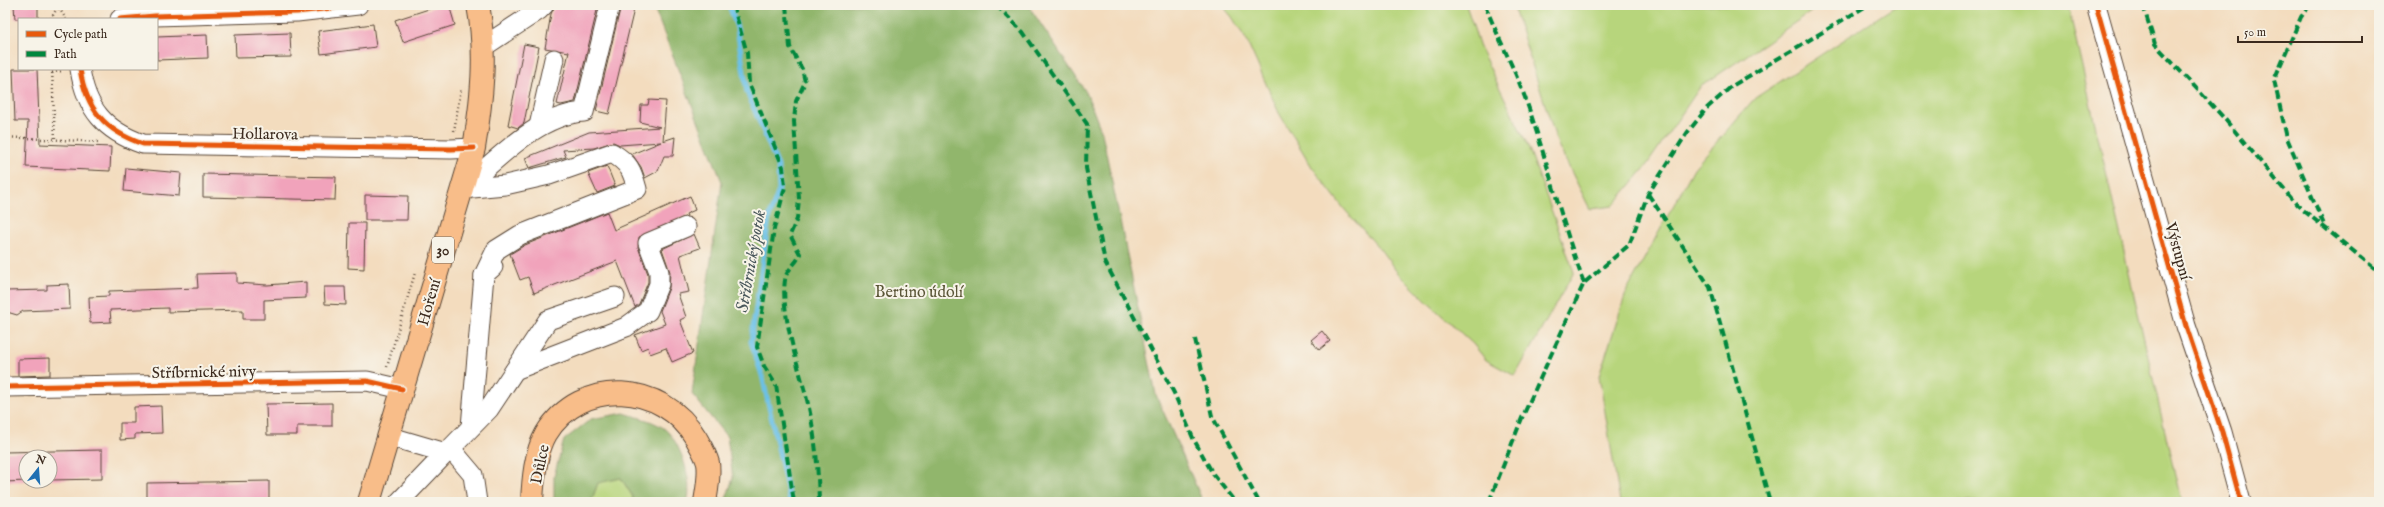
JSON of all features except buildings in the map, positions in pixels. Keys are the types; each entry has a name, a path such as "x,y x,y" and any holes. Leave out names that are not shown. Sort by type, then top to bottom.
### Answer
{"main road":[{"name":"Hoření","path":"370,502 388,436 474,148 481,103 483,47 478,5"},
{"name":"Důlce","path":"532,502 538,454 545,435 555,420 577,403 591,396 610,393 634,394 656,402 675,412 690,428 708,463 705,502"}],"street":[{"path":"132,18 297,12 358,5"},
{"path":"483,47 521,13 544,5"},
{"path":"462,189 539,126 567,113 584,112 610,5"},
{"name":"Výstupní","path":"2096,5 2186,326 2222,432 2241,502"},
{"path":"539,126 554,59"},
{"name":"Hollarova","path":"82,78 92,106 105,124 123,137 143,144 451,149 474,148"},
{"path":"462,189 505,185 549,175 612,153 625,161 637,189 514,239 496,250 484,275 471,427"},
{"path":"515,370 619,330 640,319 648,311 659,284 659,272 648,243 686,227"},
{"path":"484,275 500,261"},
{"path":"399,502 489,409 548,320 615,296"},
{"name":"Stříbrnické nivy","path":"5,387 367,381 402,389"},
{"path":"388,436 448,451 473,474 476,502"}],"path":[{"path":"456,5 459,17"},
{"path":"51,18 57,6"},
{"path":"57,6 65,18"},
{"path":"52,70 55,140"},
{"path":"451,149 462,81"},
{"path":"5,137 108,142"},
{"path":"382,384 418,265"}],"green space":[{"name":"Bertino údolí","path":"653,5 1028,5 1086,92 1102,133 1156,395 1203,502 725,502 733,478 727,437 692,394 722,182"},
{"path":"1222,5 1466,5 1481,50 1528,146 1574,272 1515,376 1486,360 1473,344 1397,272 1380,249 1345,210 1312,167 1279,113 1247,41 1232,17"},
{"path":"1513,5 1821,5 1700,87 1644,169 1613,206 1590,209 1558,145"},
{"path":"1897,5 2068,5 2181,502 1620,502 1599,376 1627,290 1694,168 1755,98"},
{"path":"624,413 658,425 669,433 680,451 687,473 689,494 687,502 631,502 633,497 621,478 598,483 591,502 554,502 554,476 564,440 591,419"},
{"path":"621,478 633,497 631,502 591,502 598,482"}],"waterway":[{"name":"Stříbrnický potok","path":"729,5 737,28 747,92 778,166 779,190 769,217 751,342 762,375 790,502"}],"marked path":[{"path":"733,5 747,53 749,83 783,167 785,187 774,229 757,347 764,366 776,385 794,502"},
{"path":"786,5 790,47 802,69 805,82 796,101 794,121 799,199 797,219 790,235 800,254 799,258 786,276 784,294 788,327 809,408 815,443 819,502"},
{"path":"996,5 1023,32 1087,124 1086,168 1105,262 1174,393 1193,438 1213,474 1235,502"},
{"path":"1485,5 1527,103 1584,283"},
{"path":"1489,502 1522,418 1584,283 1629,245 1648,194 1687,133 1707,108 1732,86 1868,5"},
{"path":"2143,5 2155,44 2223,117 2297,205 2379,272"},
{"path":"2310,5 2301,17 2274,80 2287,138 2325,227"},
{"path":"1648,194 1710,287 1770,502"},
{"path":"1195,339 1212,416 1259,502"}],"cycle path":[{"path":"132,18 297,12 358,5"},
{"path":"2096,5 2186,326 2222,432 2241,502"},
{"path":"80,70 87,96 100,117 118,132 143,144 451,149 474,148"},
{"path":"5,387 367,381 402,389"}]}
